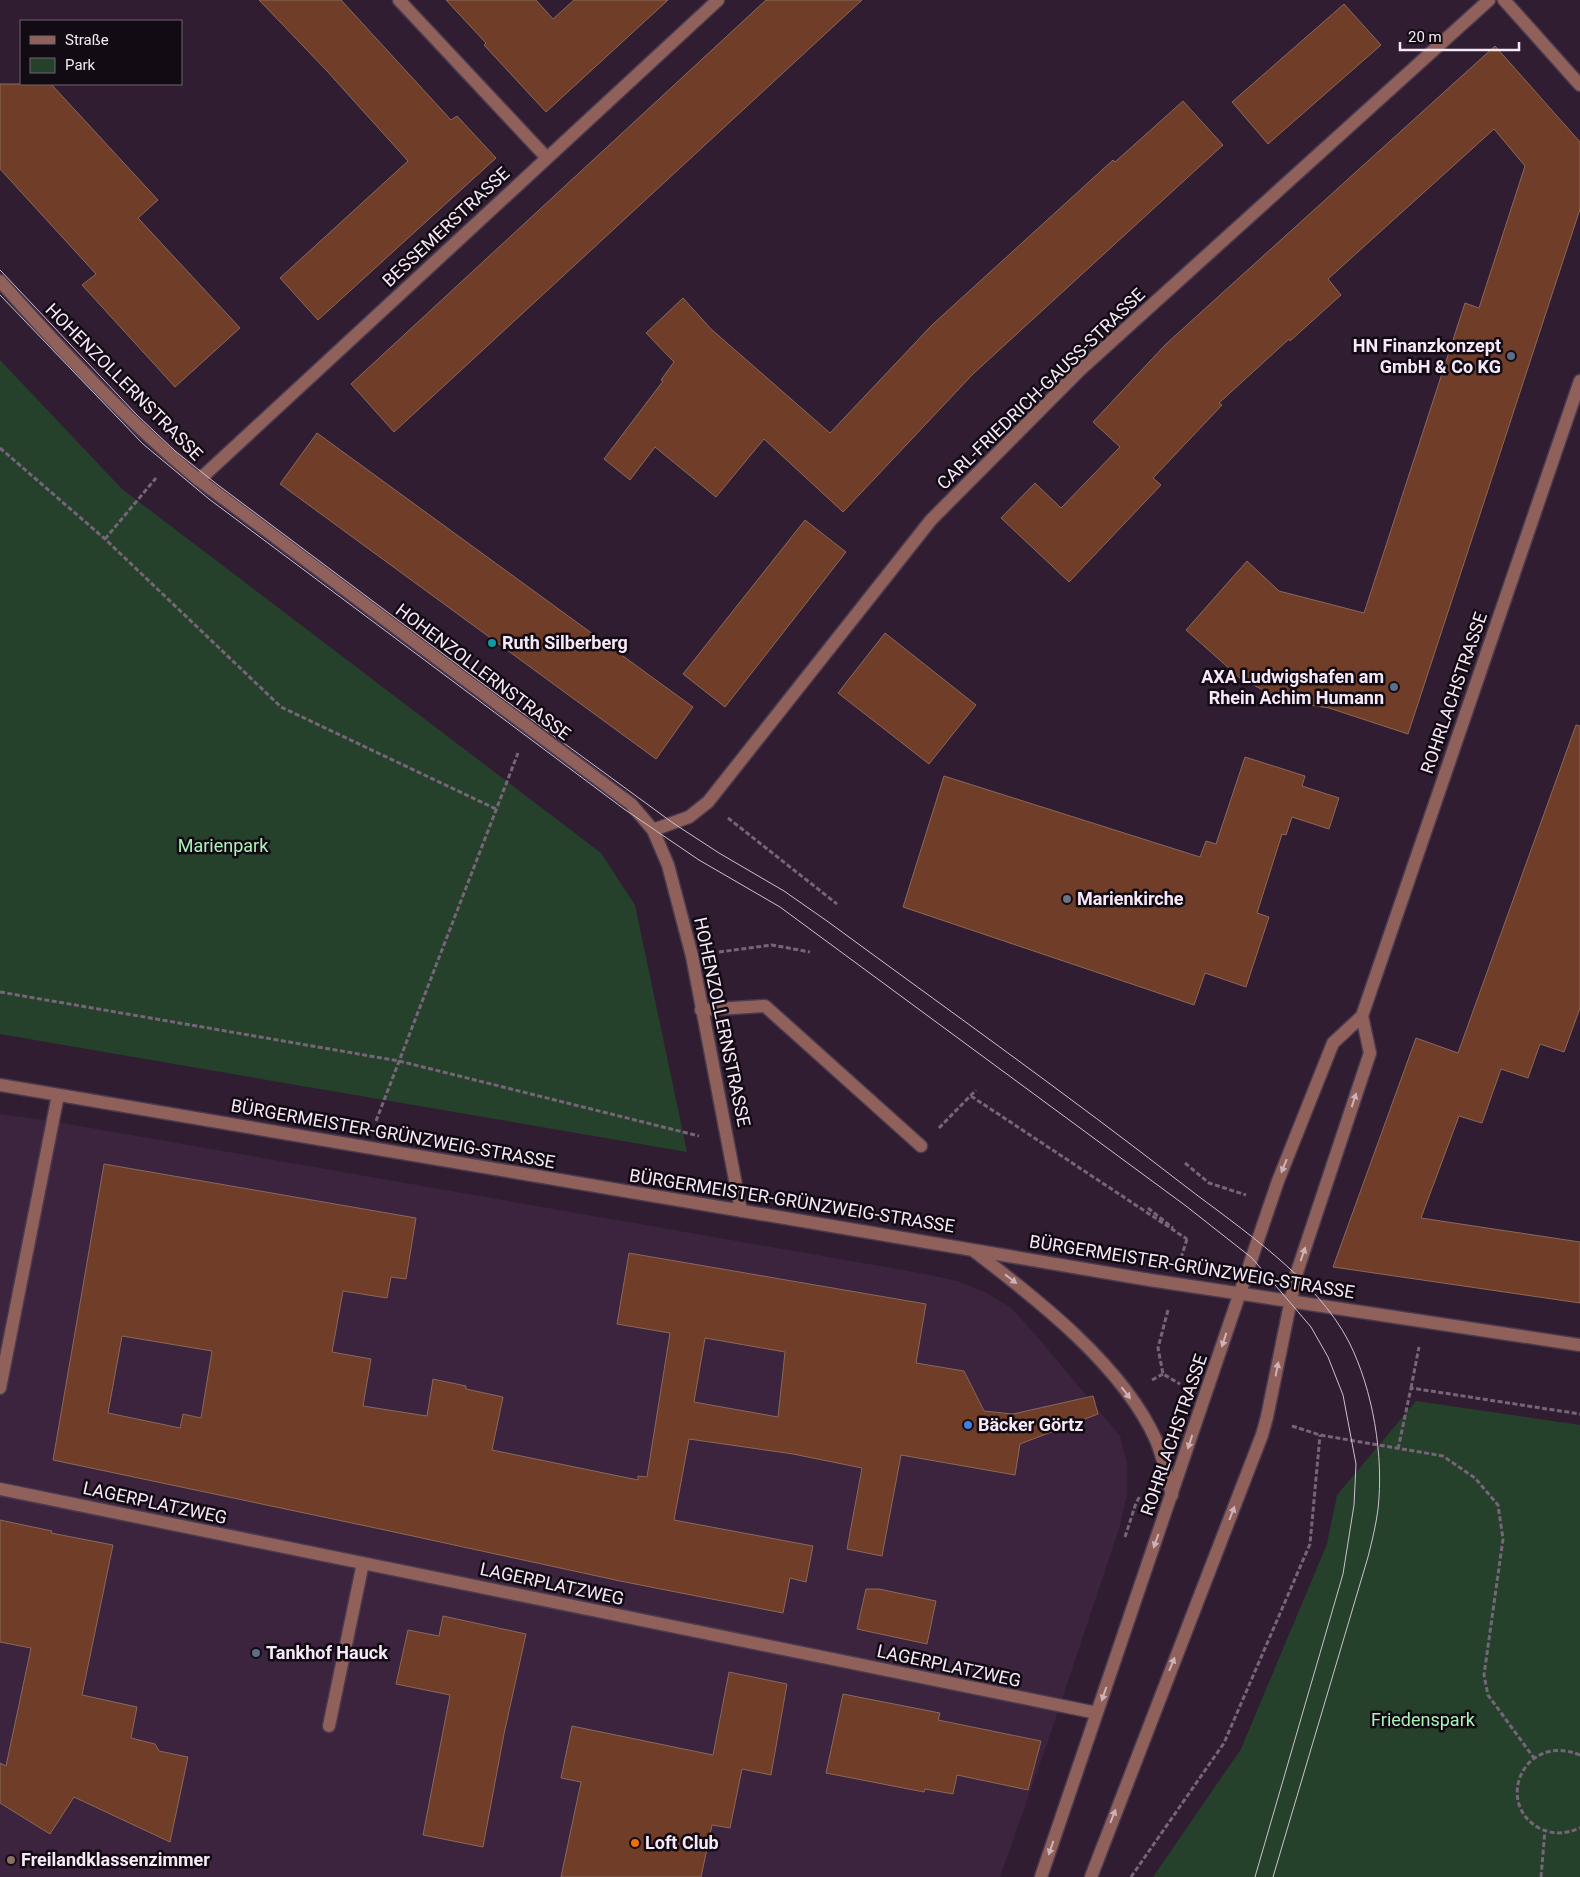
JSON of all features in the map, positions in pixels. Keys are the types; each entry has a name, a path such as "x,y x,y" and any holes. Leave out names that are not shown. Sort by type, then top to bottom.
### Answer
{"street":[{"path":"399,0 547,158"},
{"name":"BESSEMERSTRASSE","path":"199,480 718,0"},
{"name":"CARL-FRIEDRICH-GAUSS-STRASSE","path":"653,830 689,817 708,802 931,520 1080,370 1489,0"},
{"path":"1504,0 1580,85"},
{"name":"HOHENZOLLERNSTRASSE","path":"0,281 112,400 172,458 631,804 653,830 668,865 692,956 741,1211"},
{"name":"ROHRLACHSTRASSE","path":"1041,1877 1278,1181 1333,1043 1362,1016 1580,381"},
{"path":"702,1010 765,1006 921,1146"},
{"path":"1091,1877 1262,1435 1296,1275 1370,1053 1362,1016"},
{"name":"BÜRGERMEISTER-GRÜNZWEIG-STRASSE","path":"0,1085 1174,1284 1424,1320 1580,1345"},
{"path":"0,1388 58,1095"},
{"path":"972,1249 1017,1283 1059,1320 1099,1360 1128,1394 1156,1440 1172,1495"},
{"name":"LAGERPLATZWEG","path":"0,1489 1097,1713"},
{"path":"329,1726 363,1563"}],"path":[{"path":"0,448 105,539 281,707 496,809"},
{"path":"105,539 172,458"},
{"path":"366,1147 528,728"},
{"path":"708,802 838,904"},
{"path":"692,956 772,945 810,952"},
{"path":"0,992 399,1061 729,1144"},
{"path":"921,1146 976,1090"},
{"path":"971,1096 1186,1239"},
{"path":"1148,1208 1186,1239"},
{"path":"1179,1268 1186,1239"},
{"path":"1174,1284 1158,1348 1162,1374 1182,1385"},
{"path":"1398,1449 1424,1320"},
{"path":"1411,1388 1580,1414"},
{"path":"1131,1877 1224,1743 1310,1544 1320,1436 1443,1456 1475,1478 1498,1505 1503,1539 1484,1675 1488,1696 1534,1758"},
{"path":"1580,1755 1570,1751 1558,1750 1545,1752 1534,1758 1525,1767 1519,1778 1517,1791 1519,1804 1524,1815 1534,1824 1545,1830 1557,1833 1570,1832 1580,1828"},
{"path":"1541,1877 1545,1830"}],"shaded area":[{"path":"0,1114 51,1121 920,1273 958,1281 987,1293 1011,1308 1120,1436 1127,1464 1127,1495 1120,1526 1000,1877 0,1877"}],"green space":[{"name":"Marienpark","path":"0,360 122,489 601,853 635,905 687,1152 0,1034"},
{"name":"Friedenspark","path":"1416,1401 1580,1425 1580,1877 1153,1877 1241,1749 1327,1544 1337,1495"}],"building":[{"path":"259,0 341,0 451,120 457,116 496,158 318,320 280,278 408,161 327,71"},
{"path":"446,0 536,0 553,19 574,0 668,0 546,112 484,45 486,43"},
{"path":"766,0 862,0 394,432 351,384"},
{"path":"1344,4 1381,45 1268,144 1232,102"},
{"path":"1495,46 1580,142 1580,209 1408,734 1329,708 1284,701 1240,678 1186,630 1247,561 1279,591 1364,613 1465,303 1479,308 1525,166 1494,129 1328,279 1341,295 1290,341 1289,339 1219,403 1222,405 1153,478 1161,485 1069,582 1001,518 1035,483 1061,508 1120,447 1093,422 1166,344"},
{"path":"0,84 52,85 158,200 138,218 240,328 175,387 82,285 96,274 0,169"},
{"path":"1183,101 1223,145 973,374 843,512 764,439 716,497 655,447 630,480 604,459 663,381 661,380 674,362 646,333 683,298 711,329 830,433 932,325 1113,160 1115,162"},
{"path":"317,433 693,707 656,759 280,484"},
{"path":"805,520 846,552 725,707 683,674"},
{"path":"885,633 976,705 929,764 838,693"},
{"path":"1576,725 1580,726 1580,1008 1564,1052 1540,1044 1528,1078 1501,1069 1482,1123 1459,1116 1421,1218 1580,1242 1580,1303 1333,1267 1416,1038 1458,1053"},
{"name":"Marienkirche","path":"1245,757 1305,776 1302,786 1339,798 1329,829 1292,817 1286,835 1282,834 1257,913 1269,917 1246,987 1205,973 1194,1005 903,907 944,776 1200,857 1206,841 1216,844"},
{"path":"104,1164 416,1218 406,1279 391,1277 387,1298 343,1291 332,1352 371,1359 363,1406 427,1416 433,1379 503,1397 492,1450 638,1480 638,1476 647,1477 670,1333 617,1324 629,1253 926,1304 916,1363 964,1371 984,1411 1013,1414 1093,1396 1098,1414 1020,1444 1015,1475 901,1455 882,1556 847,1549 862,1468 793,1454 689,1439 674,1520 813,1546 806,1582 790,1578 783,1613 620,1581 53,1460","holes":["122,1336 212,1351 201,1418 183,1414 180,1428 108,1413","705,1338 785,1352 778,1417 694,1402"]},
{"path":"0,1520 52,1531 51,1533 113,1545 82,1695 137,1707 131,1738 155,1744 159,1751 188,1757 170,1842 74,1797 50,1834 0,1803 0,1763 6,1766 31,1648 0,1642"},
{"path":"866,1589 879,1589 936,1601 927,1644 857,1629"},
{"path":"443,1616 526,1634 504,1734 483,1847 423,1835 450,1695 396,1684 408,1630 439,1636"},
{"path":"729,1672 787,1684 771,1775 742,1769 730,1828 712,1825 701,1877 561,1877 581,1782 561,1778 572,1726 713,1755"},
{"path":"843,1694 940,1713 938,1720 1041,1741 1028,1790 957,1775 953,1794 925,1789 924,1792 826,1773"}],"tram line":[{"path":"0,270 137,415 175,451 218,485 494,692 673,823 719,853 784,891 827,921 1097,1119 1276,1256 1317,1297 1335,1319 1349,1342 1357,1361 1375,1424 1379,1467 1378,1509 1368,1557 1273,1877"},
{"path":"0,295 143,444 209,499 624,809 699,860 780,907 1186,1206 1252,1258 1311,1327 1328,1357 1343,1395 1356,1464 1354,1505 1343,1574 1255,1877"}],"place":[{"name":"HN Finanzkonzept GmbH & Co KG","path":"1511,356"},
{"name":"Ruth Silberberg","path":"492,643"},
{"name":"AXA Ludwigshafen am Rhein Achim Humann","path":"1394,687"},
{"name":"Marienkirche","path":"1067,899"},
{"name":"Bäcker Görtz","path":"968,1425"},
{"name":"Tankhof Hauck","path":"256,1653"},
{"name":"Loft Club","path":"635,1843"},
{"name":"Freilandklassenzimmer","path":"11,1860"}]}
